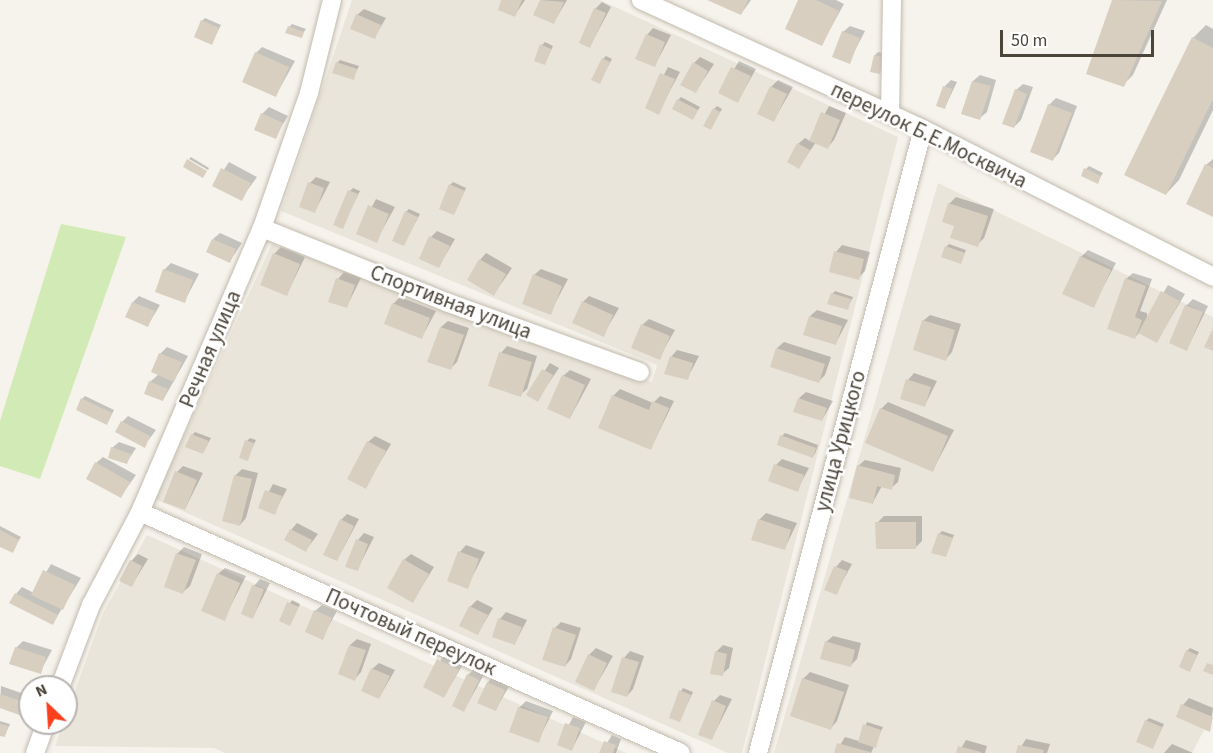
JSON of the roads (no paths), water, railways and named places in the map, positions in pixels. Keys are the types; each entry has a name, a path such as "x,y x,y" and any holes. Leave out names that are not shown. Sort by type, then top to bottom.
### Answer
{"street":[{"name":"Речная улица","path":"65,675 91,605 140,512 262,228 309,93 332,0"},
{"name":"переулок Б.Е.Москвича","path":"641,0 923,129 1213,277"},
{"path":"890,115 892,0"},
{"name":"улица Урицкого","path":"758,753 923,129"},
{"name":"Спортивная улица","path":"262,228 449,303 640,372"},
{"name":"Почтовый переулок","path":"140,512 681,753"},
{"path":"35,753 42,735"}]}
